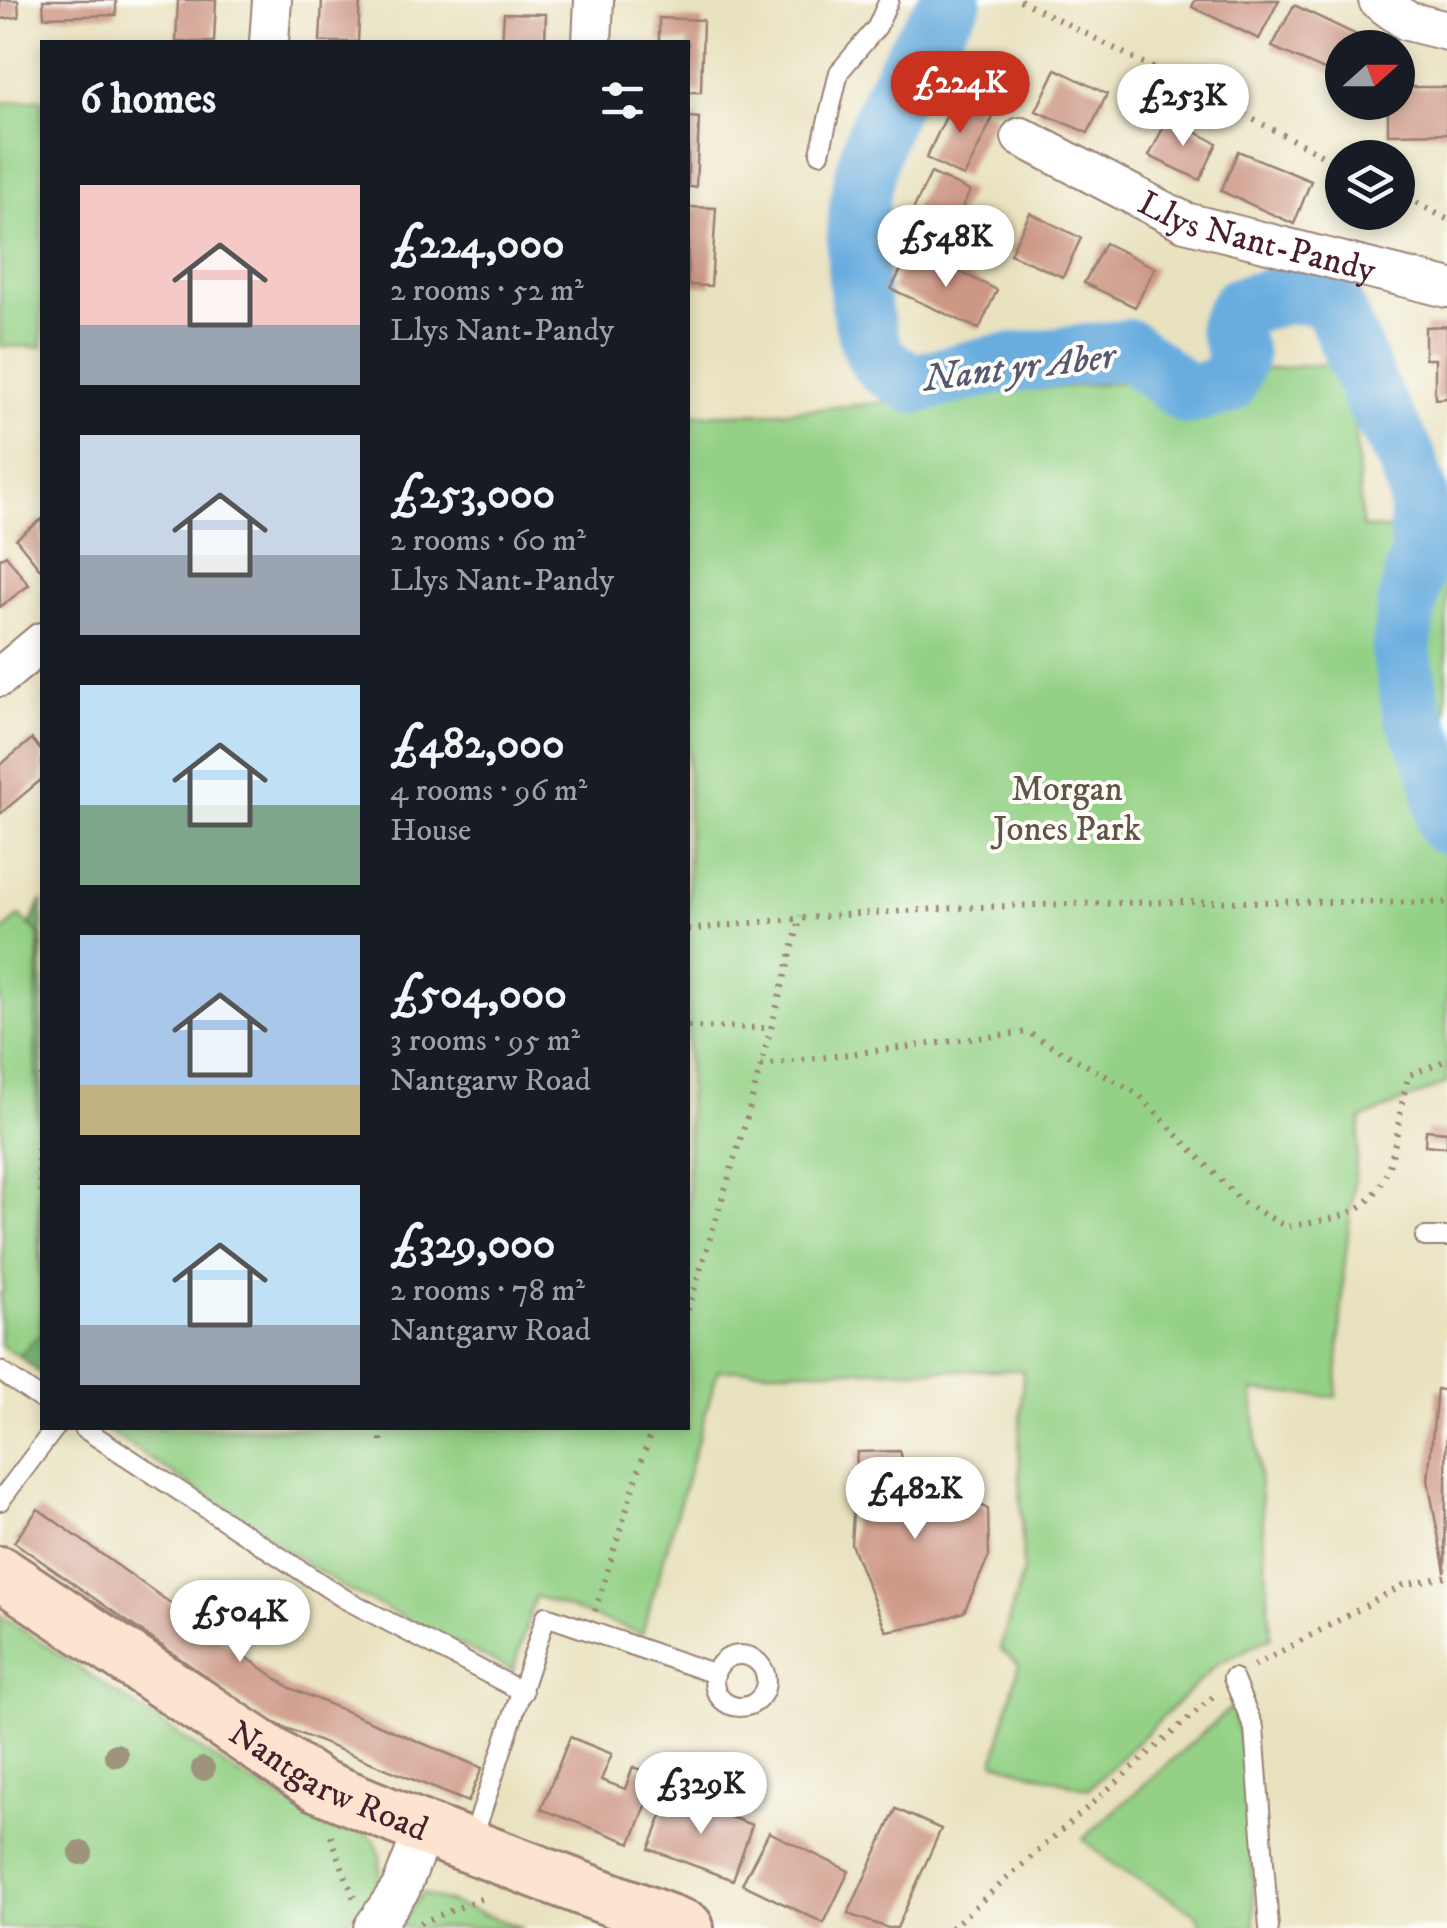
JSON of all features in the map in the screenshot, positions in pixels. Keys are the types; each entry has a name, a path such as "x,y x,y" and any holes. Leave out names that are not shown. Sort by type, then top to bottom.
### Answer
{"main road":[{"name":"Nantgarw Road","path":"0,1573 242,1738 318,1785 545,1874 625,1918 687,1928"}],"street":[{"path":"269,40 272,0"},
{"path":"592,40 594,0"},
{"path":"1378,0 1407,20 1447,31"},
{"name":"Llys Nant-Pandy","path":"1021,137 1184,222 1447,288"},
{"path":"0,677 40,644"},
{"path":"366,1919 401,1888 424,1829"}],"lane":[{"path":"820,153 839,72 877,27 889,0"},
{"path":"1425,1237 1447,1237"},
{"path":"0,1372 40,1399"},
{"path":"0,1501 53,1430"},
{"path":"86,1430 343,1598 523,1692"},
{"path":"472,1847 546,1616 714,1674"},
{"path":"1234,1678 1254,1728 1269,1928"}],"path":[{"path":"1020,0 1325,155"},
{"path":"1415,202 1447,220"},
{"path":"690,930 802,916 957,907 1294,901 1447,903"},
{"path":"690,1303 802,916"},
{"path":"690,1027 771,1028"},
{"path":"761,1065 1027,1032 1138,1094 1242,1202 1287,1227 1350,1213 1381,1187 1396,1142 1399,1102 1409,1075 1447,1060"},
{"path":"40,1116 40,1180"},
{"path":"380,1430 381,1449"},
{"path":"589,1631 651,1430"},
{"path":"951,1928 1234,1678 1404,1585 1447,1576"},
{"path":"318,1785 325,1820 366,1919"},
{"path":"412,1926 545,1874"}],"green space":[{"path":"40,99 40,347 0,346 0,103"},
{"name":"Morgan Jones Park","path":"1350,362 1362,527 1447,534 1447,1083 1361,1119 1344,1270 1336,1397 1253,1391 1271,1637 1216,1665 1089,1789 994,1762 1019,1664 1000,1649 1023,1571 1019,1449 1023,1370 718,1370 642,1634 535,1596 513,1671 344,1588 107,1430 690,1430 690,415 767,413"},
{"path":"40,904 40,935 30,925"},
{"path":"20,916 40,935 35,1021 40,1335 19,1356 0,1345 0,933"},
{"path":"40,935 40,1281 35,1021"},
{"path":"40,1334 40,1373 19,1356"},
{"path":"0,1615 240,1776 320,1820 345,1821 374,1839 380,1854 380,1876 364,1906 337,1928 0,1928"},
{"path":"1233,1706 1249,1787 1255,1928 1203,1928 1195,1913 1114,1865 1083,1839"},
{"path":"422,1893 523,1928 398,1928"}],"building":[{"path":"0,0 18,0 19,17 0,19"},
{"path":"43,0 116,0 116,15 44,17"},
{"path":"178,0 216,0 214,40 176,40"},
{"path":"322,0 360,0 358,40 320,40"},
{"path":"1195,0 1279,0 1259,39 1192,7"},
{"path":"1294,5 1346,30 1325,30 1325,70 1272,47"},
{"path":"504,13 546,14 545,40 502,40"},
{"path":"659,18 703,20 701,92 690,92 690,40 659,40"},
{"path":"1056,69 1107,94 1088,133 1036,111"},
{"path":"1415,87 1447,87 1447,133 1388,134 1388,120 1415,120"},
{"path":"956,96 994,115 964,177 926,158"},
{"path":"690,117 699,118 696,187 690,187"},
{"path":"1168,118 1217,143 1200,180 1149,156"},
{"path":"1238,151 1311,181 1294,224 1221,191"},
{"path":"931,173 970,191 945,243 927,235 924,241 911,245 895,237"},
{"path":"690,207 716,208 711,286 690,285"},
{"path":"1030,213 1081,238 1063,277 1010,254"},
{"path":"1105,243 1155,268 1135,307 1084,283"},
{"path":"925,255 997,290 979,329 891,289 906,260 918,266"},
{"path":"1447,326 1447,398 1435,399 1435,359 1425,359 1425,327"},
{"path":"40,521 40,569 16,539"},
{"path":"6,555 29,585 0,607 0,559"},
{"path":"32,739 40,749 40,781 0,814 0,765"},
{"path":"1426,1130 1447,1132 1447,1147 1425,1145"},
{"path":"1437,1389 1447,1391 1445,1572 1428,1480"},
{"path":"900,1451 905,1469 988,1509 989,1556 964,1612 932,1623 886,1631 851,1544 857,1452"},
{"path":"38,1509 290,1688 482,1768 468,1802 269,1721 14,1542"},
{"path":"570,1737 612,1754 601,1780 625,1789 633,1767 658,1776 631,1843 541,1809"},
{"path":"670,1795 752,1825 733,1880 649,1849"},
{"path":"896,1809 941,1829 897,1928 888,1928 848,1914"},
{"path":"769,1832 849,1871 824,1923 742,1884"}],"waterway":[{"name":"Nant yr Aber","path":"952,0 907,68 890,102 865,173 859,210 859,292 866,330 877,358 889,370 915,384 994,365 1128,349 1188,395 1226,385 1238,356 1228,327 1239,307 1296,294 1332,302 1373,398 1406,457 1418,495 1420,551 1406,609 1401,652 1413,713 1439,769 1447,825"}]}
